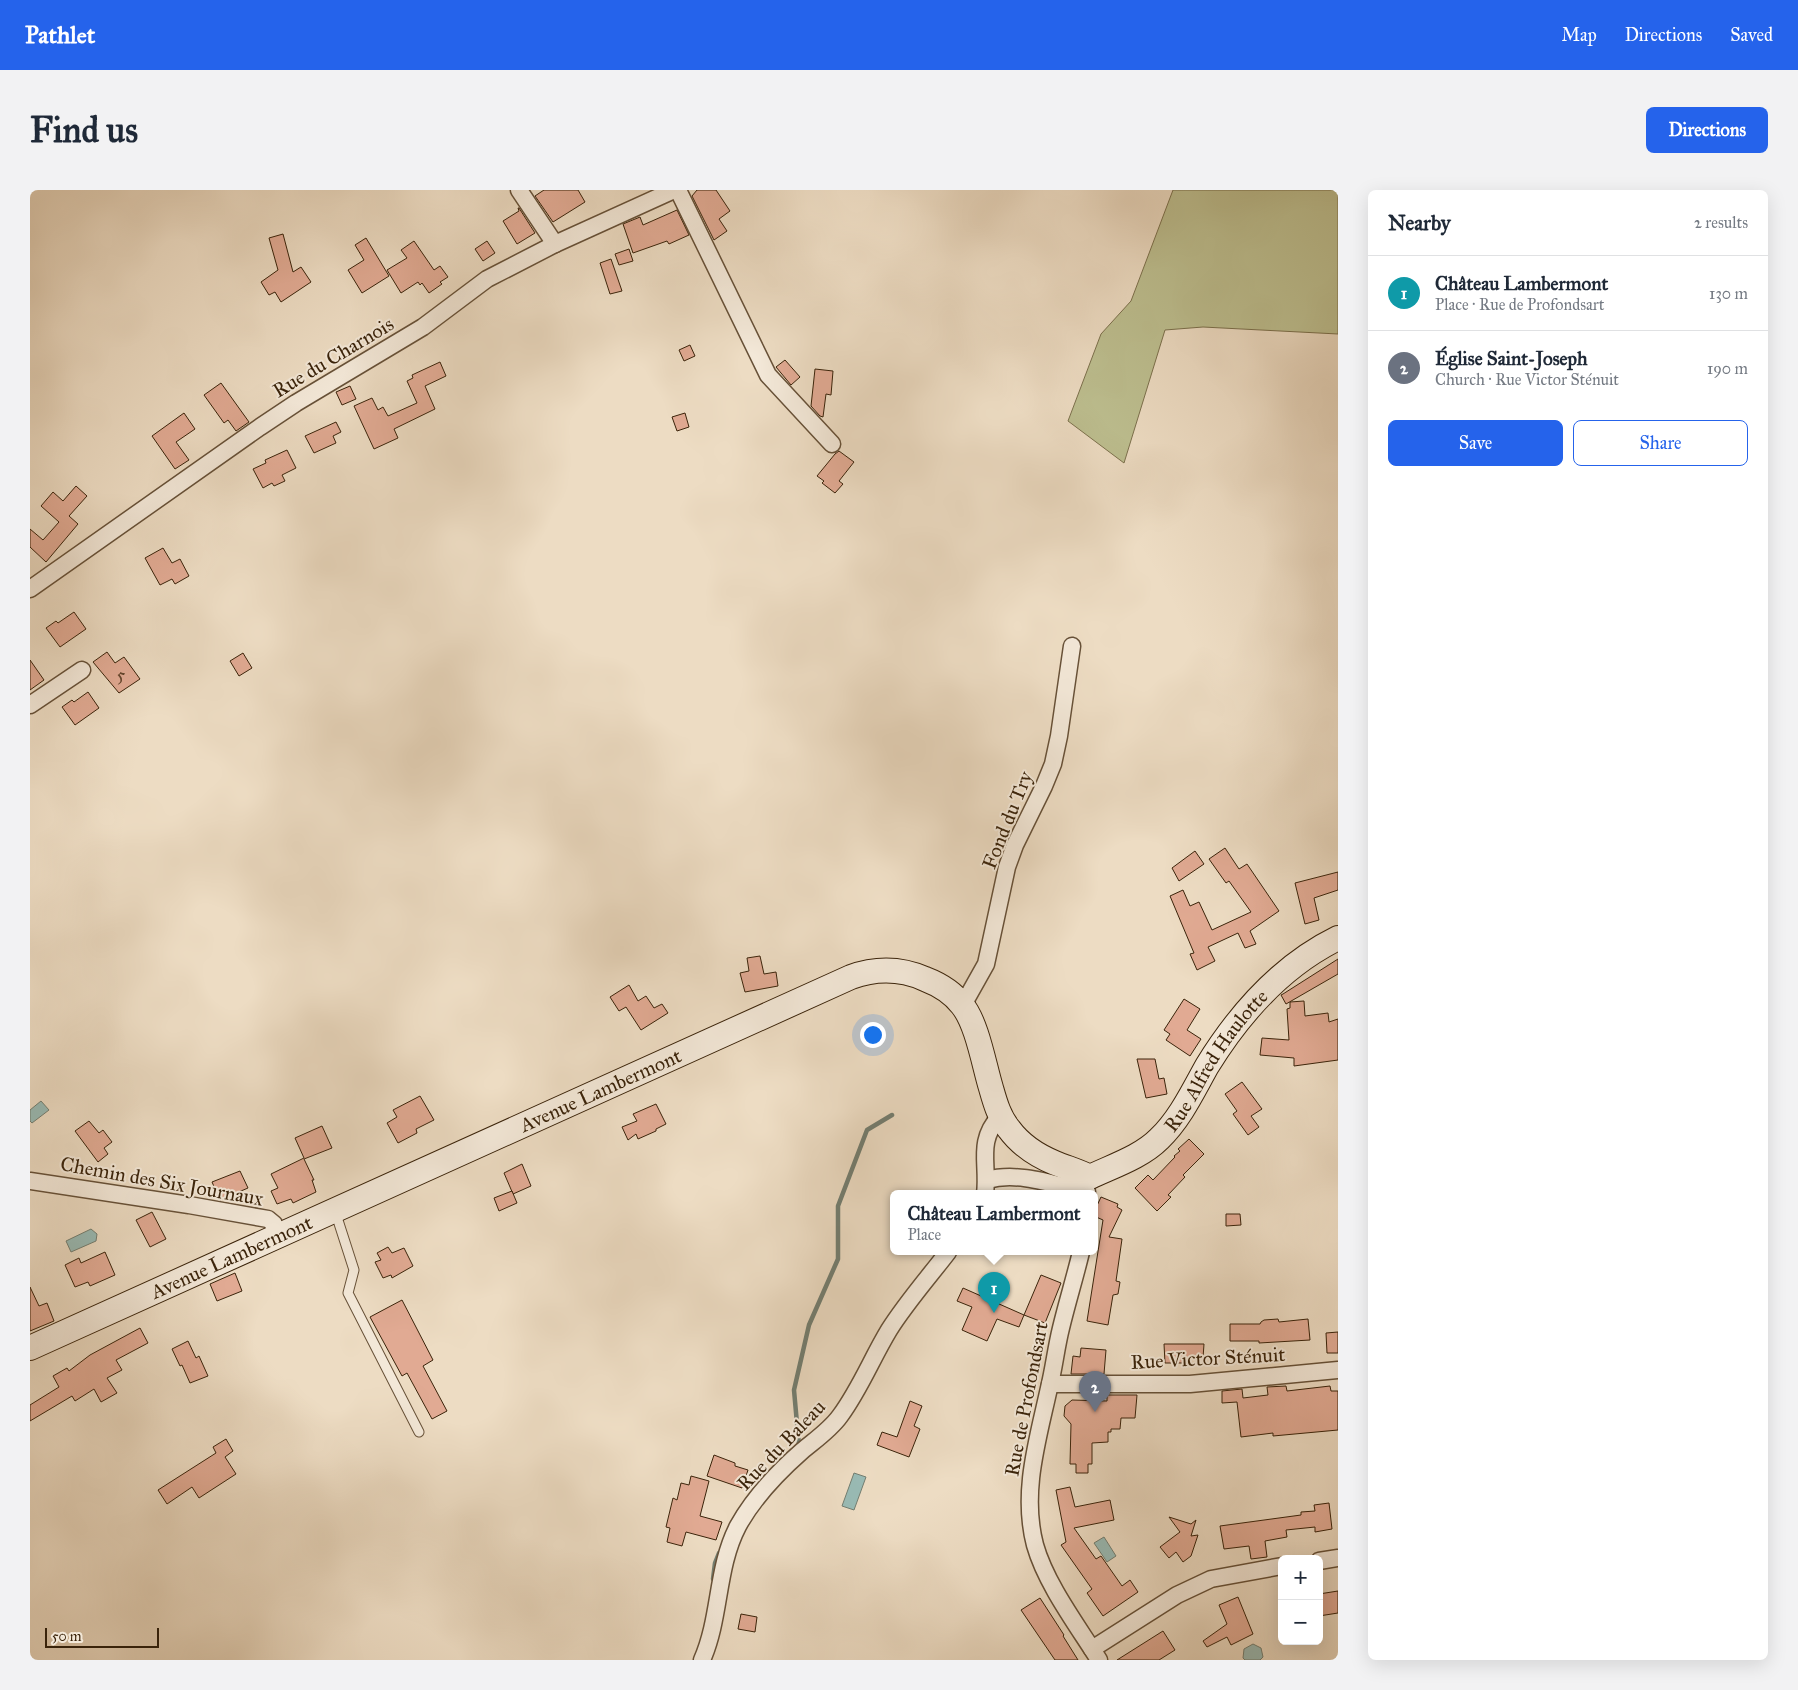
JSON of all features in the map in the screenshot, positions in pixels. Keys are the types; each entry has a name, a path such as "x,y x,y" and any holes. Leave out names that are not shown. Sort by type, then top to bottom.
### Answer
{"street":[{"path":"519,190 555,244"},
{"path":"676,190 768,375 832,444"},
{"name":"Rue du Charnois","path":"30,589 267,422 423,327 487,279 555,244 676,190"},
{"name":"Fond du Try","path":"963,1006 986,964 1012,852 1053,764 1072,646"},
{"path":"30,706 82,670"},
{"name":"Rue Alfred Haulotte","path":"1088,1188 1160,1138 1174,1121 1224,1040 1250,1009 1290,969 1318,949 1338,938"},
{"name":"Avenue Lambermont","path":"30,1348 862,973 889,970 916,975 941,987 963,1006 978,1042 1000,1116 1009,1130 1022,1143 1040,1156 1056,1164 1078,1170 1088,1188"},
{"path":"986,1187 985,1147 992,1125 1000,1116"},
{"path":"986,1187 1001,1176 1015,1176 1088,1188"},
{"name":"Chemin des Six Journaux","path":"30,1181 268,1220 274,1224 279,1235"},
{"name":"Rue du Baleau","path":"702,1660 709,1641 726,1554 744,1515 779,1472 833,1425 859,1387 890,1329 946,1255"},
{"name":"Rue de Profondsart","path":"1080,1255 1061,1328 1031,1472 1030,1500 1035,1544 1047,1573 1070,1615 1096,1654"},
{"name":"Rue Victor Sténuit","path":"1050,1384 1190,1384 1338,1370"},
{"path":"1323,1560 1338,1558"},
{"path":"1096,1654 1177,1596 1211,1579 1278,1567"}],"lane":[{"path":"335,1210 354,1270 348,1293 420,1432"}],"green space":[{"path":"1173,190 1338,190 1338,334 1203,327 1165,330 1124,463 1068,421 1101,334 1131,301"}],"water":[{"path":"41,1101 49,1110 32,1123 30,1121 30,1110"},
{"path":"91,1229 97,1234 96,1241 71,1252 66,1241"},
{"path":"854,1473 866,1477 854,1510 842,1506"},
{"path":"1104,1537 1116,1556 1107,1562 1094,1543"},
{"path":"1253,1644 1261,1648 1263,1657 1260,1660 1245,1660 1243,1658 1244,1649"}],"building":[{"path":"544,190 578,190 585,202 553,222 535,196"},
{"path":"697,190 716,190 730,211 719,219 727,231 714,240 692,196"},
{"path":"518,208 535,233 517,244 503,221 519,211"},
{"path":"677,210 689,235 669,244 667,241 633,253 623,224 640,217 643,225"},
{"path":"283,234 293,272 301,267 311,282 281,302 275,292 269,295 261,282 278,270 269,238"},
{"path":"366,238 389,276 362,293 348,270 364,260 355,245"},
{"path":"414,241 434,270 440,266 448,277 429,293 422,283 420,285 418,282 401,293 387,270 407,258 401,250"},
{"path":"487,241 495,253 483,261 475,249"},
{"path":"629,249 633,261 619,265 615,254"},
{"path":"611,259 622,291 610,294 600,263"},
{"path":"690,345 695,356 684,361 679,350"},
{"path":"785,360 800,377 791,385 776,367"},
{"path":"440,362 446,376 425,386 435,409 394,429 398,438 374,449 354,406 372,398 378,410 383,407 388,416 417,403 407,381 413,378 412,375"},
{"path":"815,369 833,371 831,395 826,394 823,417 811,406"},
{"path":"221,383 249,422 236,431 228,420 224,423 204,395"},
{"path":"350,386 356,399 342,405 336,392"},
{"path":"184,413 195,429 176,442 189,460 175,469 152,436"},
{"path":"685,413 689,427 677,431 672,417"},
{"path":"336,422 341,432 333,436 336,443 314,453 305,436"},
{"path":"287,450 296,468 282,475 285,481 274,486 272,483 263,488 253,469 266,463 265,460"},
{"path":"839,451 854,462 839,481 843,484 835,493 822,483 824,481 817,476"},
{"path":"76,486 87,496 69,516 78,524 46,562 30,547 30,529 43,540 59,522 41,506 53,492 63,501"},
{"path":"163,548 172,563 180,559 189,576 175,584 172,579 160,585 145,558"},
{"path":"74,612 86,629 60,647 46,628 56,621 58,623"},
{"path":"107,652 115,663 124,657 140,679 119,693 93,662"},
{"path":"243,653 252,668 239,676 230,661"},
{"path":"30,660 44,680 30,690"},
{"path":"88,692 99,708 75,725 62,707 72,700 74,702"},
{"path":"1225,848 1239,869 1247,864 1279,911 1250,931 1256,944 1245,948 1238,933 1208,947 1215,961 1197,970 1190,954 1194,953 1170,896 1183,890 1190,906 1199,902 1212,930 1251,912 1229,881 1226,883 1209,859"},
{"path":"1195,851 1204,864 1179,881 1172,868"},
{"path":"1338,872 1338,890 1314,898 1319,920 1305,924 1295,883"},
{"path":"760,956 764,974 776,972 778,986 745,992 740,973 749,971 747,958"},
{"path":"1338,959 1338,974 1286,1004 1281,995"},
{"path":"629,985 638,1001 646,996 654,1008 662,1004 668,1013 641,1030 626,1007 619,1011 610,997"},
{"path":"1184,999 1200,1009 1187,1030 1201,1039 1190,1056 1166,1040 1170,1034 1164,1030"},
{"path":"1304,1001 1305,1016 1328,1013 1329,1022 1338,1019 1338,1060 1294,1066 1294,1058 1260,1055 1262,1038 1289,1040 1287,1009 1290,1008 1290,1002"},
{"path":"1137,1059 1155,1059 1159,1079 1164,1078 1167,1094 1146,1098"},
{"path":"1242,1082 1262,1109 1251,1116 1259,1127 1248,1135 1233,1114 1237,1111 1225,1094"},
{"path":"420,1096 434,1120 416,1129 417,1133 398,1143 387,1123 397,1117 393,1110"},
{"path":"656,1104 666,1124 638,1139 636,1134 628,1140 622,1127 637,1121 633,1114"},
{"path":"89,1121 99,1133 103,1130 112,1142 104,1148 108,1154 98,1162 75,1131"},
{"path":"322,1126 332,1148 304,1159 314,1180 312,1180 316,1192 293,1203 291,1199 277,1204 271,1191 278,1188 271,1174 304,1158 295,1138"},
{"path":"1189,1139 1204,1154 1183,1175 1185,1177 1168,1195 1171,1197 1157,1211 1135,1188 1148,1175 1153,1180 1180,1151 1178,1149"},
{"path":"522,1164 531,1186 513,1194 504,1173"},
{"path":"240,1171 248,1188 220,1200 212,1182"},
{"path":"512,1191 517,1203 499,1211 494,1198"},
{"path":"1101,1197 1118,1204 1117,1207 1122,1210 1109,1237 1122,1239 1116,1281 1120,1282 1118,1294 1113,1295 1108,1325 1087,1321 1103,1220 1098,1218 1098,1203"},
{"path":"152,1212 166,1239 150,1247 136,1220"},
{"path":"1226,1214 1240,1214 1241,1225 1226,1226"},
{"path":"388,1247 392,1253 404,1248 413,1266 392,1278 391,1275 383,1278 375,1262 381,1260 377,1253"},
{"path":"105,1252 115,1275 90,1286 88,1282 75,1287 65,1265 79,1258 81,1263"},
{"path":"235,1273 242,1291 217,1301 210,1284"},
{"path":"1041,1275 1061,1283 1045,1323 1024,1315"},
{"path":"30,1287 39,1306 47,1303 54,1321 30,1331"},
{"path":"963,1288 1024,1315 1019,1327 997,1319 987,1341 962,1330 972,1307 957,1301"},
{"path":"402,1300 433,1360 423,1366 447,1411 432,1419 407,1373 402,1376 370,1317"},
{"path":"1278,1319 1279,1322 1308,1319 1310,1340 1259,1343 1259,1341 1230,1341 1230,1324 1260,1324 1264,1320"},
{"path":"140,1328 148,1343 116,1360 122,1370 107,1378 117,1393 101,1402 94,1389 75,1401 72,1396 30,1421 30,1405 59,1387 53,1376 67,1368 69,1371 90,1355"},
{"path":"1338,1332 1338,1353 1327,1353 1326,1333"},
{"path":"188,1341 196,1358 199,1356 208,1376 190,1383 172,1349"},
{"path":"1164,1344 1204,1344 1203,1358 1188,1358 1188,1363 1165,1363"},
{"path":"1081,1348 1106,1350 1104,1374 1071,1374 1073,1356 1080,1357"},
{"path":"1286,1386 1287,1391 1330,1386 1331,1391 1338,1391 1338,1430 1273,1436 1273,1433 1241,1437 1237,1402 1222,1403 1222,1391 1242,1389 1243,1398 1268,1395 1267,1387"},
{"path":"1107,1395 1137,1395 1135,1418 1121,1418 1120,1429 1111,1429 1111,1432 1108,1432 1108,1442 1092,1443 1092,1464 1088,1464 1088,1473 1076,1473 1076,1464 1070,1464 1071,1424 1064,1416 1065,1406 1072,1400 1107,1401"},
{"path":"910,1401 922,1406 914,1426 920,1429 909,1457 877,1445 882,1432 897,1437"},
{"path":"226,1439 233,1451 225,1457 236,1474 199,1498 192,1487 167,1504 158,1490 216,1453 213,1447"},
{"path":"714,1455 735,1463 735,1466 748,1470 742,1488 707,1476"},
{"path":"691,1476 709,1481 700,1516 722,1522 716,1540 686,1532 682,1546 667,1542 670,1528 666,1527 673,1498 677,1500 681,1483 689,1485"},
{"path":"1070,1487 1075,1507 1110,1500 1114,1520 1074,1528 1096,1559 1101,1556 1122,1586 1130,1580 1138,1592 1103,1616 1087,1593 1092,1589 1061,1545 1066,1542 1056,1490"},
{"path":"1329,1503 1332,1529 1315,1532 1315,1527 1286,1530 1287,1537 1265,1541 1267,1557 1251,1559 1249,1546 1224,1549 1220,1526 1301,1515 1301,1512 1315,1511 1314,1505"},
{"path":"1169,1517 1191,1524 1196,1520 1191,1536 1198,1535 1191,1556 1183,1562 1176,1552 1169,1558 1160,1547 1180,1532"},
{"path":"1338,1591 1338,1613 1323,1615 1323,1593"},
{"path":"1238,1597 1253,1634 1231,1645 1227,1637 1207,1647 1203,1641 1227,1624 1219,1605"},
{"path":"1040,1598 1078,1660 1055,1660 1021,1610"},
{"path":"741,1614 757,1617 755,1632 738,1629"},
{"path":"1163,1631 1175,1650 1159,1660 1117,1660"}],"waterway":[{"path":"798,1448 794,1390 809,1325 838,1259 838,1206 867,1130 892,1115"},
{"path":"713,1579 715,1563 719,1553"}],"place":[{"name":"Château Lambermont","path":"994,1313"},
{"name":"Église Saint-Joseph","path":"1095,1412"}]}
